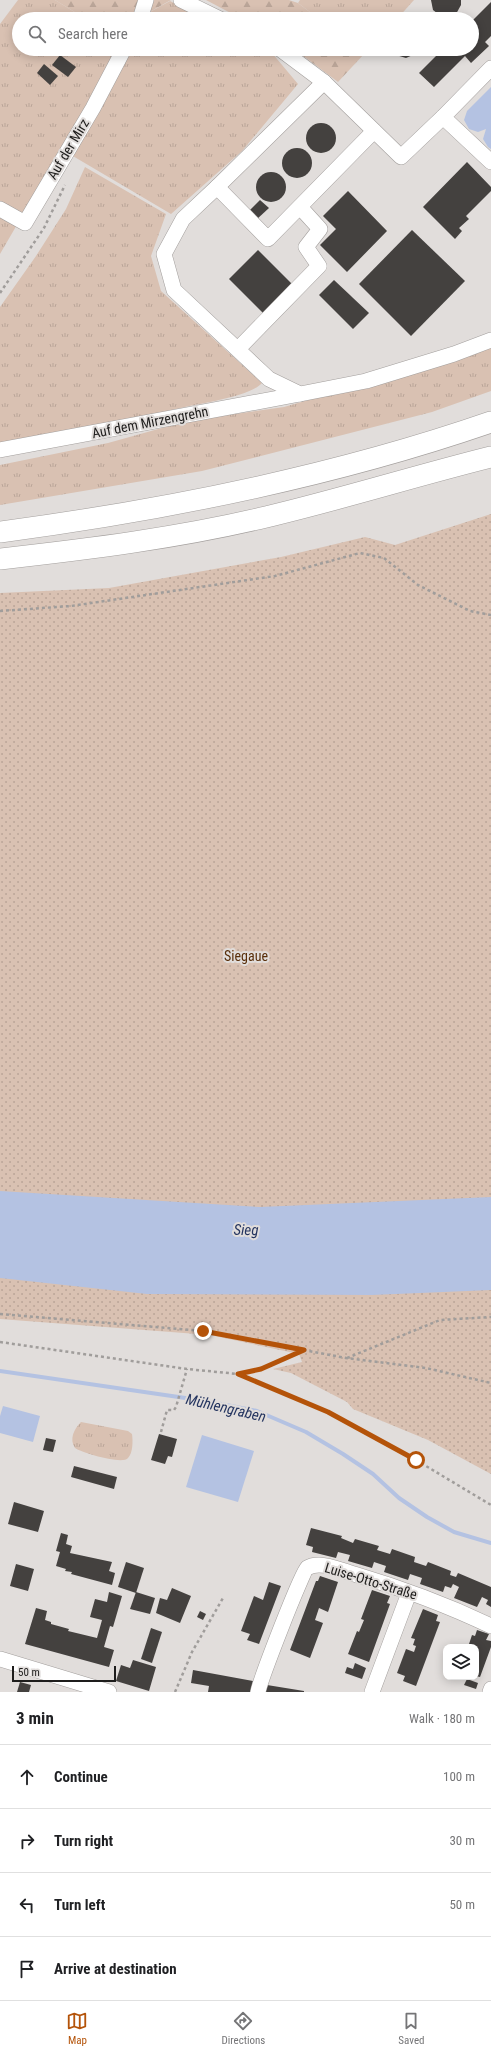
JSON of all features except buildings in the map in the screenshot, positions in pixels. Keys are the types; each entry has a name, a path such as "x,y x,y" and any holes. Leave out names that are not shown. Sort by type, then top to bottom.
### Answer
{"highway":[{"path":"308,476 491,408"},
{"path":"0,532 175,505 308,476 449,437 491,422"},
{"path":"435,471 491,449"},
{"path":"1,559 90,549 207,530 264,518 350,496 435,471 491,457"}],"street":[{"path":"142,12 146,0"},
{"path":"181,0 206,12"},
{"name":"Auf der Mirz","path":"0,209 25,224 93,108 120,56"},
{"path":"289,56 324,82 401,157 491,68"},
{"path":"300,394 269,379 174,290 164,254 183,219 217,188 324,82"},
{"path":"443,117 491,162"},
{"path":"217,188 268,239 374,131"},
{"path":"238,349 319,266 306,247 320,229 300,207"},
{"name":"Auf dem Mirzengrehn","path":"0,450 366,381 454,354 491,340"},
{"name":"Luise-Otto-Straße","path":"258,1692 260,1682 296,1588 303,1572 308,1568 319,1565 324,1566 409,1593 491,1626"},
{"path":"372,1692 409,1593"},
{"path":"0,1659 109,1692"}],"path":[{"path":"0,611 71,606 275,576 360,553 384,558 418,585 470,611 491,615"},
{"path":"0,1314 203,1331 346,1358 426,1368 491,1383"},
{"path":"346,1358 440,1320 491,1317"},
{"path":"0,1342 187,1369 238,1374 328,1412 416,1460 491,1505"},
{"path":"238,1374 261,1369 304,1350"},
{"path":"161,1432 167,1410 174,1410 176,1407 187,1369"},
{"path":"175,1692 192,1652 223,1598"}],"green space":[{"path":"18,0 55,0 75,12 12,12 12,56 275,56 298,84 242,151 171,214 61,149 0,254 0,24"},
{"path":"55,0 171,0 150,12 75,12"},
{"path":"206,0 289,0 298,3 310,12 229,12"},
{"path":"300,0 414,0 403,12 310,12 298,3"},
{"path":"170,1 192,12 150,12"},
{"path":"303,56 362,56 338,82"},
{"path":"85,167 166,214 151,256 161,291 262,383 248,392 226,398 92,427 0,444 0,307 36,256 66,209"},
{"path":"491,347 491,391 432,412 202,471 0,505 0,465 108,443 169,426 221,416 284,407"},
{"name":"Siegaue","path":"491,514 491,1474 428,1440 353,1409 347,1402 291,1373 273,1369 302,1362 299,1354 210,1335 0,1319 0,593 109,588 281,557 365,537 395,545"},
{"path":"81,1422 128,1431 132,1434 130,1456 125,1460 111,1459 75,1448 72,1438 76,1428"}],"water":[{"path":"491,87 491,149 483,139 486,129 478,132 469,129 464,120 467,111"},
{"name":"Sieg","path":"0,1191 260,1207 491,1197 491,1290 372,1295 147,1294 0,1278"},
{"path":"3,1406 40,1416 33,1442 0,1433 0,1416"},
{"path":"202,1435 254,1451 238,1502 186,1487"}],"waterway":[{"name":"Mühlengraben","path":"0,1371 206,1401 257,1411 306,1432 343,1454 373,1474 399,1498 427,1517 454,1532 491,1543"}],"route":[{"path":"203,1331 304,1350 261,1369 238,1374 328,1412 416,1460"}]}
